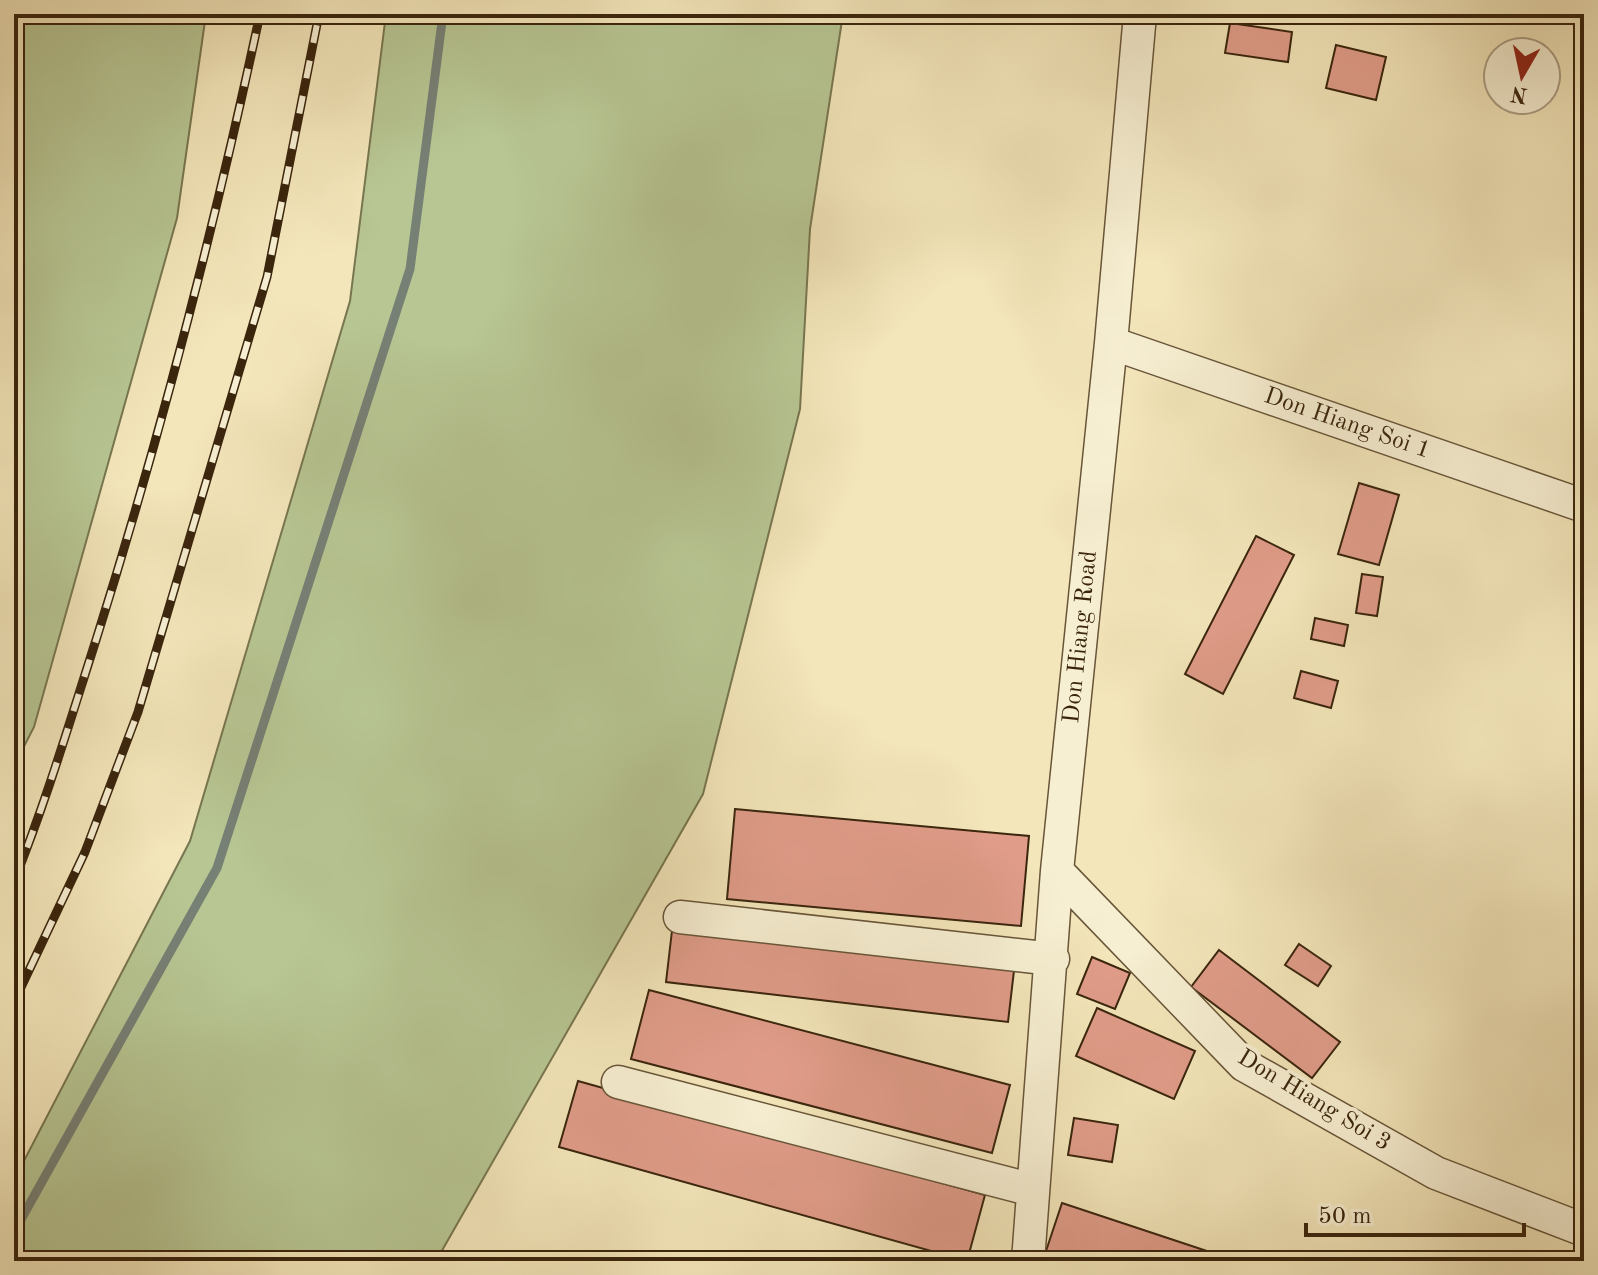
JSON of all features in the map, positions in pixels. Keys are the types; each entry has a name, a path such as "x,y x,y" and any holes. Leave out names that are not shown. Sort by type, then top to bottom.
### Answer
{"street":[{"name":"Don Hiang Road","path":"1028,1261 1053,959 1057,871 1111,343 1140,14"},
{"name":"Don Hiang Soi 1","path":"1111,343 1584,506"},
{"name":"Don Hiang Soi 3","path":"1057,871 1244,1065 1436,1173 1584,1230"},
{"path":"680,917 1053,959"},
{"path":"618,1082 1033,1190"}],"green space":[{"path":"14,14 206,14 177,218 34,727 14,766"},
{"path":"386,14 843,14 810,229 800,409 703,794 436,1261 14,1261 14,1180 190,841 350,301"}],"building":[{"path":"1230,23 1292,32 1288,62 1225,53"},
{"path":"1336,45 1386,57 1376,100 1326,88"},
{"path":"1359,483 1399,495 1379,565 1338,554"},
{"path":"1256,536 1294,555 1223,694 1185,674"},
{"path":"1362,574 1383,577 1377,616 1356,613"},
{"path":"1315,618 1348,625 1344,646 1311,639"},
{"path":"1301,671 1338,681 1331,708 1294,698"},
{"path":"735,809 1029,836 1021,926 727,899"},
{"path":"673,922 1015,962 1008,1022 666,982"},
{"path":"1299,944 1331,966 1318,986 1285,965"},
{"path":"1219,950 1340,1042 1312,1078 1191,987"},
{"path":"1092,957 1130,973 1115,1009 1077,994"},
{"path":"649,990 1010,1085 992,1153 631,1059"},
{"path":"1097,1008 1195,1051 1174,1099 1076,1056"},
{"path":"578,1081 985,1195 967,1261 559,1147"},
{"path":"1074,1118 1118,1125 1112,1162 1068,1155"},
{"path":"1062,1203 1237,1261 1077,1261 1046,1251"}],"waterway":[{"path":"14,1232 217,868 410,269 443,14"}],"railway":[{"path":"14,881 57,761 143,485 225,172 260,14"},
{"path":"14,1002 85,852 138,712 267,277 319,14"}]}
